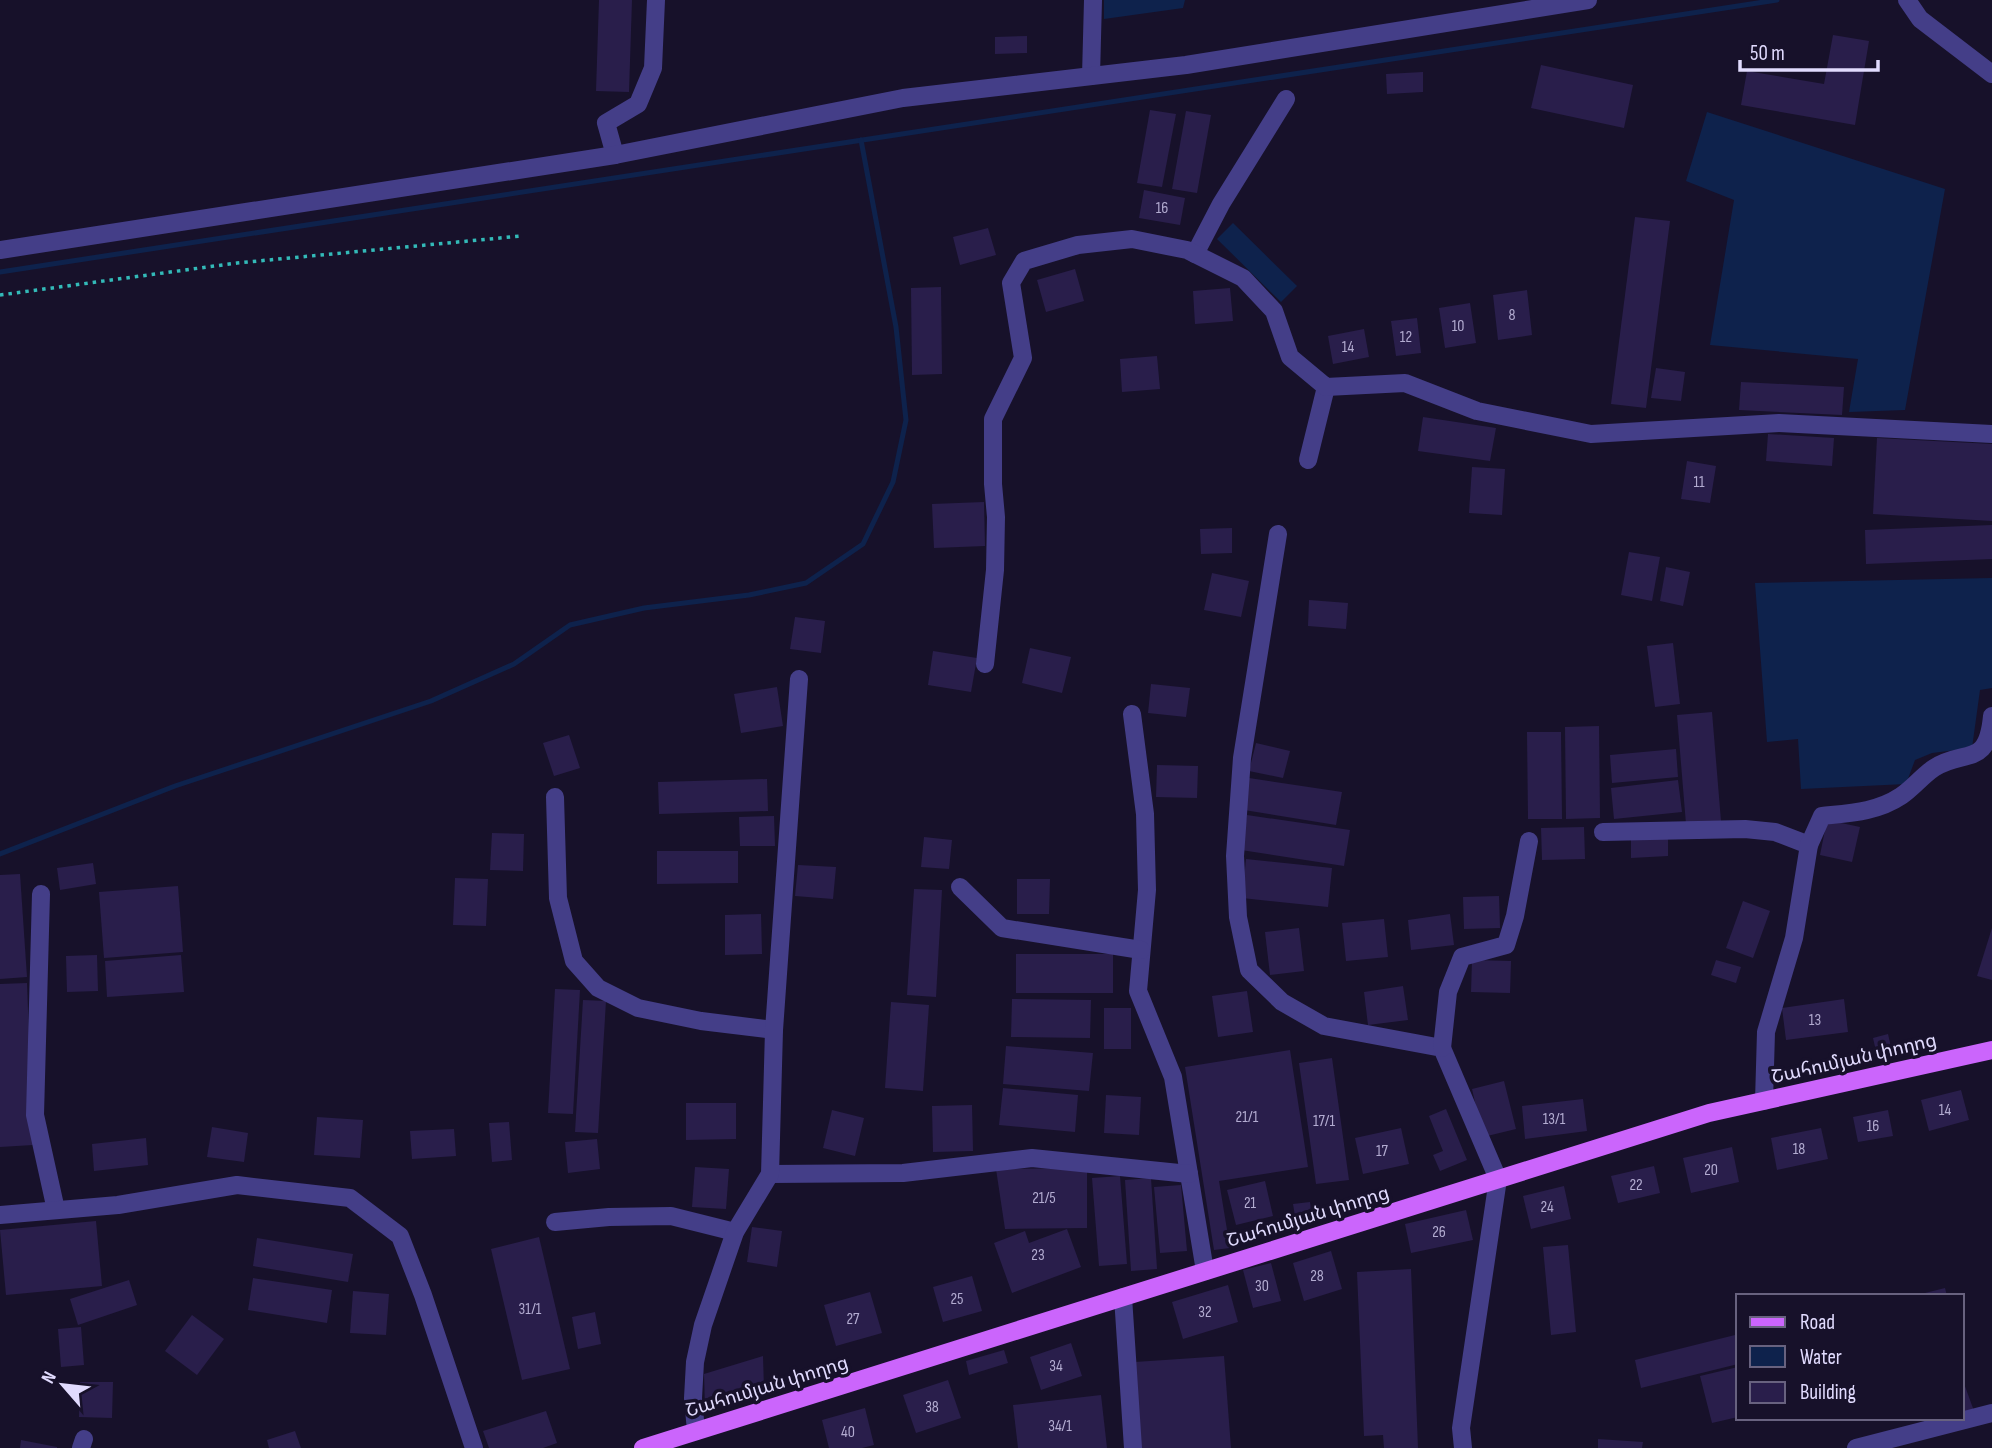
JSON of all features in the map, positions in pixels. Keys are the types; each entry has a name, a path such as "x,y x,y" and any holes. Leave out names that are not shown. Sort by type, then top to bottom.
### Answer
{"main road":[{"name":"Շահումյան փողոց","path":"643,1448 1709,1113 1992,1050"}],"street":[{"path":"615,155 606,124 638,104 653,68 656,0"},
{"path":"1091,76 1093,0"},
{"path":"0,250 615,155 903,98 1186,65 1588,0"},
{"path":"1907,0 1920,19 1992,74"},
{"path":"1195,254 1221,204 1286,99"},
{"path":"985,664 995,570 993,419 1023,358 1011,283 1024,261 1078,245 1132,239 1187,250 1243,278 1275,311 1290,357 1326,387 1405,383 1477,411 1591,434 1779,423 1992,435"},
{"path":"1308,460 1326,387"},
{"path":"1278,534 1242,758 1235,856 1238,917 1249,970 1282,1002 1324,1026 1441,1048"},
{"path":"696,1431 693,1398 695,1362 703,1325 735,1232 770,1174 774,1031 799,678"},
{"path":"1132,714 1145,814 1147,890 1138,991 1173,1077 1205,1271"},
{"path":"1764,1101 1766,1032 1794,938 1810,845 1822,816 1868,811 1900,796 1936,766 1976,754 1990,736 1992,716"},
{"path":"555,797 558,898 574,961 598,988 638,1008 701,1021 774,1031"},
{"path":"1603,832 1745,829 1775,832 1810,845"},
{"path":"1463,1448 1461,1428 1498,1180 1441,1048 1448,992 1462,957 1506,945 1515,916 1529,841"},
{"path":"960,887 1002,928 1141,950"},
{"path":"41,894 35,1115 56,1210"},
{"path":"770,1174 903,1173 1031,1158 1189,1174"},
{"path":"0,1215 118,1205 237,1185 350,1198 400,1236 474,1448"},
{"path":"555,1222 609,1217 671,1216 735,1232"},
{"path":"1123,1297 1133,1448"},
{"path":"1856,1448 1992,1413"}],"path":[{"path":"0,295 237,263 521,236"}],"water":[{"path":"1104,0 1185,0 1183,8 1104,19"},
{"path":"1707,112 1945,189 1905,410 1849,412 1858,359 1710,345 1734,200 1686,181"},
{"path":"1233,223 1297,286 1281,302 1217,239"},
{"path":"1992,578 1992,688 1980,690 1972,748 1932,753 1915,760 1906,784 1801,789 1798,739 1767,742 1755,583"}],"building":[{"path":"599,0 632,0 629,92 596,91"},
{"path":"1833,35 1869,41 1855,125 1741,105 1747,71 1824,84"},
{"path":"1027,36 1027,53 995,54 995,37"},
{"path":"1541,65 1633,85 1624,128 1531,108"},
{"path":"1423,72 1423,92 1387,94 1386,74"},
{"path":"1150,110 1176,114 1162,187 1137,183"},
{"path":"1186,111 1211,115 1197,193 1172,189"},
{"path":"1144,190 1185,198 1180,225 1139,218"},
{"path":"1635,217 1670,221 1646,408 1611,404"},
{"path":"988,228 996,255 960,265 953,237"},
{"path":"1075,269 1084,301 1046,312 1037,280"},
{"path":"941,287 942,374 912,375 911,288"},
{"path":"1230,288 1233,321 1195,324 1193,291"},
{"path":"1527,290 1532,335 1498,340 1493,295"},
{"path":"1470,303 1476,343 1445,348 1439,308"},
{"path":"1417,318 1421,353 1396,356 1391,321"},
{"path":"1364,329 1369,357 1333,364 1328,336"},
{"path":"1157,356 1160,389 1122,392 1120,359"},
{"path":"1656,368 1685,372 1681,401 1651,398"},
{"path":"1741,382 1844,387 1842,415 1739,410"},
{"path":"1423,417 1496,428 1490,461 1418,451"},
{"path":"1768,434 1834,438 1832,466 1766,461"},
{"path":"1877,438 1992,444 1992,521 1873,514"},
{"path":"1687,461 1716,466 1710,503 1681,499"},
{"path":"1472,467 1505,469 1502,515 1469,513"},
{"path":"984,502 985,546 934,548 932,504"},
{"path":"1992,525 1992,559 1866,564 1865,530"},
{"path":"1232,528 1232,553 1201,554 1200,529"},
{"path":"1629,552 1660,557 1652,601 1621,595"},
{"path":"1666,567 1690,572 1683,606 1660,601"},
{"path":"1212,573 1249,581 1241,617 1204,610"},
{"path":"1309,600 1348,603 1346,629 1308,626"},
{"path":"795,617 825,621 821,653 790,649"},
{"path":"1673,643 1680,704 1655,707 1647,646"},
{"path":"1030,648 1071,657 1062,693 1022,683"},
{"path":"933,651 977,658 971,692 928,685"},
{"path":"1151,684 1190,688 1186,717 1148,713"},
{"path":"777,687 783,726 741,733 734,694"},
{"path":"1712,712 1721,821 1686,824 1677,715"},
{"path":"1599,726 1600,818 1566,819 1565,727"},
{"path":"1527,732 1561,732 1562,819 1528,819"},
{"path":"569,735 580,768 554,776 543,743"},
{"path":"1256,743 1290,751 1283,778 1249,771"},
{"path":"1676,749 1678,777 1612,783 1610,755"},
{"path":"1157,765 1198,766 1197,798 1156,797"},
{"path":"1249,778 1342,792 1336,825 1244,810"},
{"path":"767,779 768,811 659,814 658,782"},
{"path":"1678,780 1682,812 1614,819 1611,788"},
{"path":"1247,815 1350,830 1344,866 1241,850"},
{"path":"774,816 775,846 740,846 739,817"},
{"path":"1827,820 1860,827 1852,862 1820,855"},
{"path":"1584,827 1585,859 1542,860 1541,828"},
{"path":"492,833 524,834 523,871 490,870"},
{"path":"924,837 952,840 949,869 921,867"},
{"path":"1668,837 1668,856 1631,858 1631,838"},
{"path":"657,851 738,851 738,883 657,884"},
{"path":"1246,859 1332,868 1328,907 1242,898"},
{"path":"93,863 96,884 60,890 57,868"},
{"path":"798,865 836,867 833,899 795,896"},
{"path":"20,874 27,977 0,979 0,875"},
{"path":"455,878 488,879 486,926 453,925"},
{"path":"1017,879 1050,879 1049,914 1017,914"},
{"path":"178,886 183,952 104,958 99,892"},
{"path":"914,889 942,890 936,997 907,995"},
{"path":"1499,896 1500,928 1464,929 1463,897"},
{"path":"1743,901 1770,911 1753,958 1726,948"},
{"path":"761,914 762,954 725,955 725,915"},
{"path":"1450,914 1454,945 1411,950 1408,920"},
{"path":"1384,919 1388,957 1346,961 1342,923"},
{"path":"1299,928 1304,971 1270,975 1265,932"},
{"path":"1992,928 1992,980 1977,976"},
{"path":"1016,954 1113,954 1113,993 1016,993"},
{"path":"97,955 98,991 67,992 66,956"},
{"path":"181,955 184,992 107,997 105,961"},
{"path":"1472,960 1511,961 1510,993 1471,992"},
{"path":"1716,960 1741,967 1736,983 1711,975"},
{"path":"27,983 33,1145 0,1147 0,984"},
{"path":"1403,986 1408,1020 1368,1025 1364,992"},
{"path":"555,989 580,990 573,1114 548,1113"},
{"path":"1247,991 1253,1032 1218,1037 1212,996"},
{"path":"1012,999 1091,1000 1090,1038 1011,1037"},
{"path":"1844,999 1848,1032 1786,1040 1782,1008"},
{"path":"583,1000 606,1001 598,1133 575,1132"},
{"path":"891,1002 929,1005 923,1091 885,1088"},
{"path":"1104,1008 1131,1008 1131,1049 1104,1049"},
{"path":"1888,1034 1891,1047 1876,1051 1873,1038"},
{"path":"1006,1046 1093,1053 1089,1091 1003,1084"},
{"path":"1290,1050 1308,1167 1219,1181 1230,1248 1214,1250 1185,1067"},
{"path":"1332,1058 1349,1180 1316,1184 1299,1063"},
{"path":"1504,1081 1516,1129 1483,1137 1472,1089"},
{"path":"1003,1088 1078,1095 1075,1132 999,1125"},
{"path":"1961,1090 1969,1120 1929,1131 1921,1100"},
{"path":"1106,1095 1141,1097 1139,1135 1104,1133"},
{"path":"1583,1099 1587,1131 1525,1139 1522,1106"},
{"path":"686,1103 736,1103 736,1139 686,1140"},
{"path":"972,1105 973,1151 933,1152 932,1106"},
{"path":"1446,1109 1467,1160 1440,1171 1433,1155 1443,1151 1429,1116"},
{"path":"832,1110 864,1118 855,1156 823,1148"},
{"path":"1888,1110 1893,1136 1858,1142 1853,1117"},
{"path":"317,1117 363,1120 360,1158 314,1155"},
{"path":"509,1122 512,1160 492,1162 489,1123"},
{"path":"212,1127 248,1133 244,1162 207,1157"},
{"path":"1401,1128 1409,1164 1363,1174 1355,1138"},
{"path":"1821,1128 1828,1159 1777,1170 1771,1138"},
{"path":"454,1129 456,1156 412,1159 410,1131"},
{"path":"146,1138 148,1165 94,1171 92,1144"},
{"path":"597,1139 600,1169 568,1173 565,1142"},
{"path":"1732,1147 1739,1182 1691,1193 1683,1158"},
{"path":"1654,1166 1660,1193 1618,1203 1611,1176"},
{"path":"695,1167 729,1169 726,1209 692,1207"},
{"path":"1087,1168 1087,1228 1005,1229 996,1169"},
{"path":"1120,1176 1127,1264 1099,1266 1092,1178"},
{"path":"1151,1178 1157,1269 1131,1271 1125,1180"},
{"path":"1265,1181 1273,1216 1236,1225 1227,1190"},
{"path":"1181,1185 1187,1251 1160,1253 1154,1187"},
{"path":"1564,1186 1571,1219 1531,1229 1523,1196"},
{"path":"1310,1202 1312,1219 1296,1222 1293,1204"},
{"path":"1466,1210 1473,1240 1411,1253 1405,1224"},
{"path":"96,1221 102,1286 6,1295 0,1230"},
{"path":"752,1227 782,1231 777,1267 747,1262"},
{"path":"1067,1229 1081,1267 1012,1293 994,1243 1025,1231 1029,1243"},
{"path":"539,1237 570,1369 522,1380 491,1249"},
{"path":"257,1238 353,1254 348,1282 253,1266"},
{"path":"1568,1245 1576,1332 1551,1335 1543,1247"},
{"path":"1331,1251 1342,1289 1304,1301 1293,1263"},
{"path":"1271,1263 1281,1301 1253,1308 1243,1270"},
{"path":"1411,1269 1418,1448 1384,1448 1383,1435 1364,1436 1357,1272"},
{"path":"972,1276 982,1311 943,1322 933,1287"},
{"path":"253,1278 332,1290 327,1323 248,1310"},
{"path":"129,1280 137,1305 78,1325 70,1299"},
{"path":"1228,1285 1238,1322 1183,1339 1172,1302"},
{"path":"1945,1288 1946,1294 1921,1294"},
{"path":"353,1291 389,1294 386,1335 350,1333"},
{"path":"870,1292 882,1333 836,1346 824,1305"},
{"path":"595,1312 601,1344 578,1349 572,1317"},
{"path":"192,1315 224,1339 197,1375 165,1351"},
{"path":"81,1327 84,1365 61,1367 58,1329"},
{"path":"1735,1335 1736,1364 1641,1388 1635,1360"},
{"path":"1071,1343 1082,1376 1041,1390 1030,1357"},
{"path":"1004,1350 1008,1363 969,1375 966,1361"},
{"path":"763,1356 764,1389 705,1408 704,1374"},
{"path":"1224,1356 1231,1448 1141,1448 1135,1362"},
{"path":"1736,1367 1736,1417 1712,1423 1700,1376"},
{"path":"948,1380 961,1418 916,1433 903,1395"},
{"path":"80,1382 113,1382 112,1418 79,1417"},
{"path":"1964,1384 1974,1411 1964,1414"},
{"path":"1101,1395 1107,1448 1018,1448 1013,1405"},
{"path":"865,1408 874,1445 862,1448 829,1448 822,1420"},
{"path":"546,1411 557,1443 543,1448 489,1448 483,1431"},
{"path":"295,1431 301,1448 269,1448 267,1440"},
{"path":"1598,1439 1643,1442 1642,1448 1598,1448"},
{"path":"21,1440 57,1447 57,1448 20,1448"}],"waterway":[{"path":"0,272 1777,0"},
{"path":"0,854 175,786 431,701 514,664 570,625 644,608 749,595 806,583 863,544 893,482 906,420 896,327 861,140"}]}
